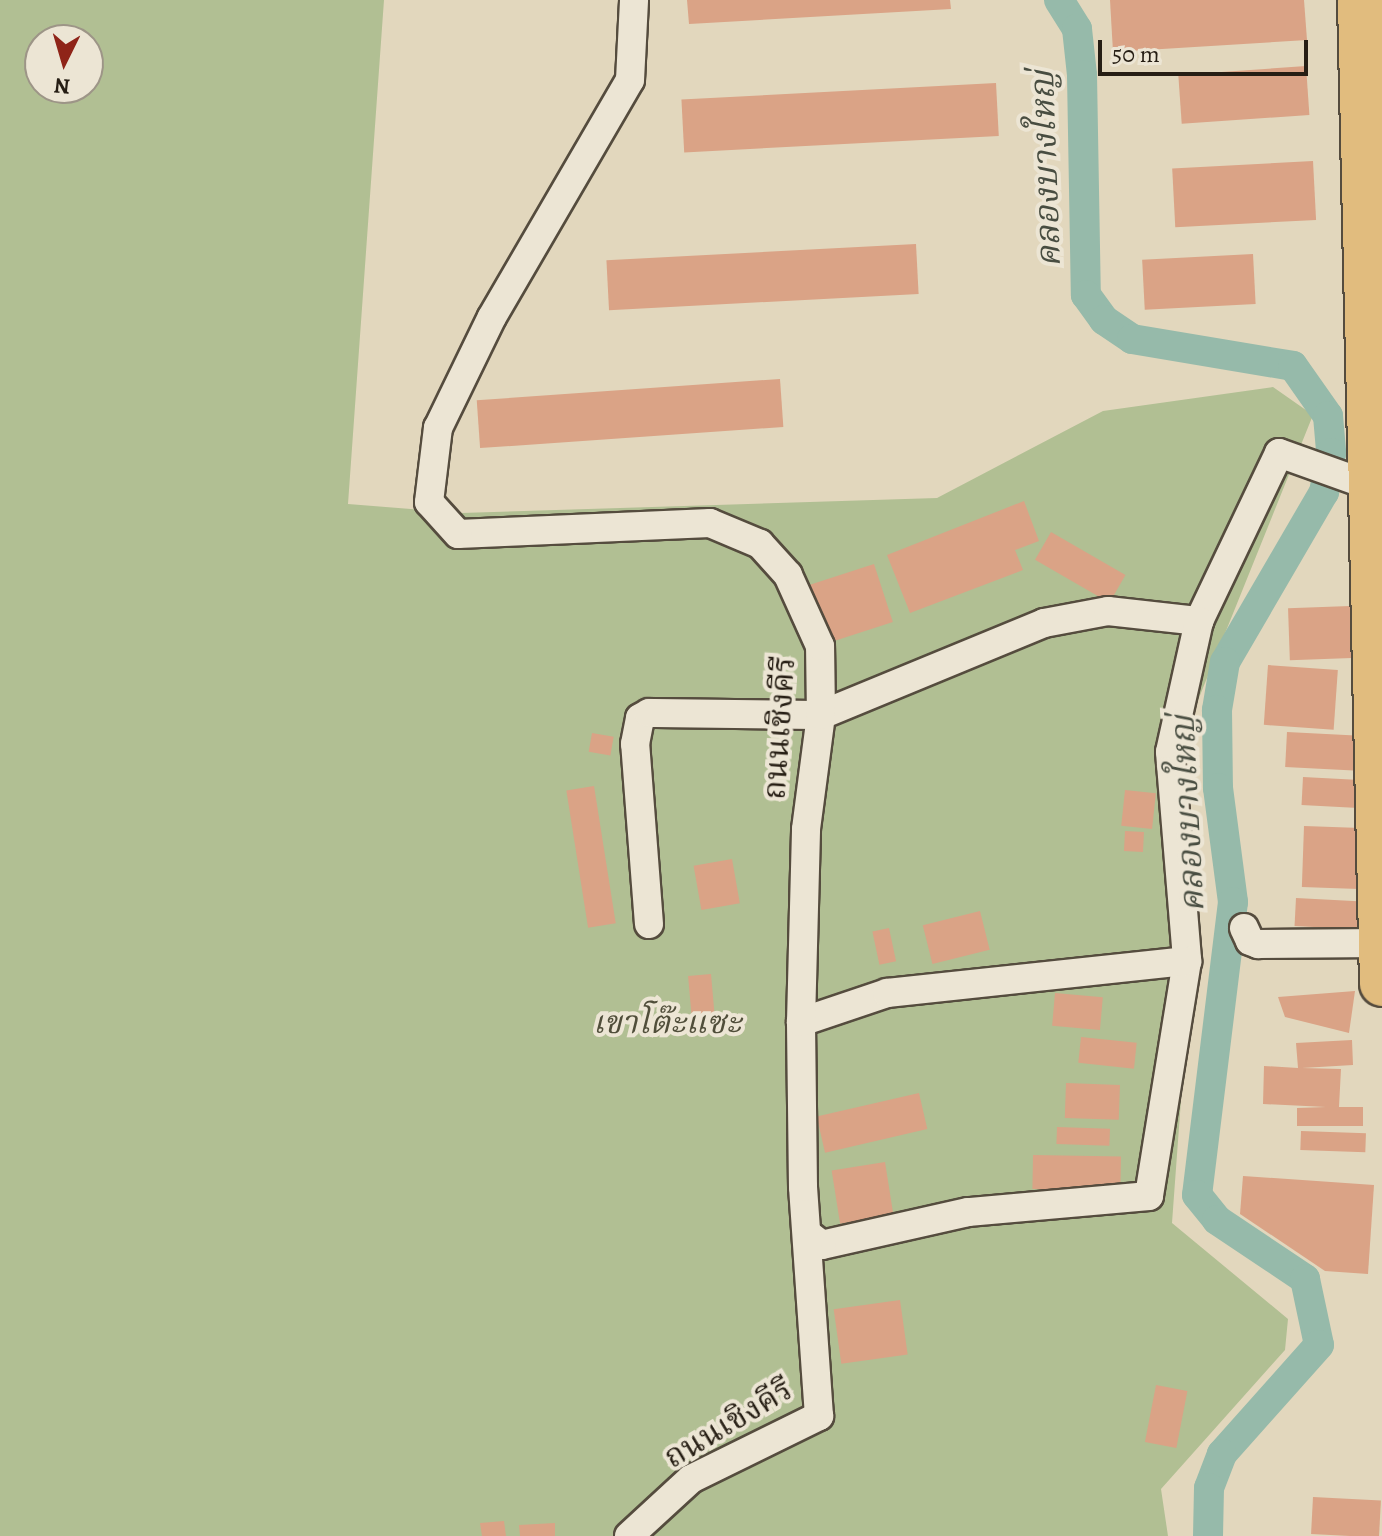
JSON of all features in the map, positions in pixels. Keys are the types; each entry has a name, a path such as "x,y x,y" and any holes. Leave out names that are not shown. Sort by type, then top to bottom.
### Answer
{"main road":[{"path":"1360,0 1365,484 1382,984"}],"street":[{"name":"ถนนเชิงคีรี","path":"629,1536 691,1479 819,1416 808,1234 801,1022 806,829 821,715 820,646 788,575 760,544 710,523 674,521 458,534 429,502 438,428 492,317 630,80 634,0"},
{"path":"808,1234 822,1245 968,1212 1149,1196 1192,926 1170,752 1199,621 1279,453 1365,484"},
{"path":"649,924 635,754 640,718 649,713 821,715 1044,623 1108,611 1199,621"},
{"path":"1244,928 1250,941 1258,944 1381,943"},
{"path":"801,1022 887,993 1187,961"}],"green space":[{"name":"เขาโต๊ะแซะ","path":"0,0 384,0 348,504 461,513 937,498 1103,411 1273,387 1313,415 1182,740 1192,950 1172,1223 1288,1319 1285,1350 1161,1489 1168,1536 0,1536"}],"building":[{"path":"687,0 950,0 951,9 689,24"},
{"path":"1110,0 1304,0 1307,40 1113,52"},
{"path":"1306,66 1309,115 1182,124 1178,75"},
{"path":"996,83 999,136 684,152 681,99"},
{"path":"1313,161 1316,220 1175,227 1172,168"},
{"path":"916,244 919,294 609,310 606,260"},
{"path":"1253,254 1256,304 1145,310 1142,260"},
{"path":"780,379 783,427 480,448 477,400"},
{"path":"1024,501 1039,541 1015,550 1023,570 910,613 887,555"},
{"path":"1051,532 1125,575 1109,603 1035,560"},
{"path":"874,564 893,622 823,645 805,587"},
{"path":"1350,606 1352,658 1290,660 1288,608"},
{"path":"1268,665 1338,670 1334,730 1264,725"},
{"path":"1287,732 1370,736 1368,771 1285,767"},
{"path":"592,733 614,737 610,756 589,752"},
{"path":"1303,777 1360,780 1358,808 1302,805"},
{"path":"594,786 616,923 588,928 566,790"},
{"path":"1125,790 1156,793 1152,829 1121,826"},
{"path":"1304,826 1375,828 1373,889 1302,887"},
{"path":"1125,831 1144,832 1143,852 1124,851"},
{"path":"732,859 740,903 701,910 694,866"},
{"path":"1296,898 1377,902 1375,930 1295,926"},
{"path":"980,911 990,950 932,964 923,925"},
{"path":"889,928 896,961 879,965 872,932"},
{"path":"711,974 716,1029 693,1031 688,976"},
{"path":"1355,991 1349,1033 1285,1017 1278,997"},
{"path":"1055,993 1103,997 1100,1030 1052,1026"},
{"path":"1081,1037 1137,1043 1134,1069 1078,1063"},
{"path":"1352,1040 1353,1065 1302,1068 1341,1069 1339,1107 1363,1107 1363,1126 1297,1126 1297,1108 1326,1107 1263,1104 1264,1066 1298,1068 1296,1043"},
{"path":"1066,1083 1120,1085 1119,1120 1065,1118"},
{"path":"919,1093 927,1129 825,1153 817,1117"},
{"path":"1057,1127 1110,1129 1109,1146 1056,1144"},
{"path":"1301,1131 1366,1133 1365,1152 1300,1150"},
{"path":"1033,1155 1121,1157 1120,1191 1032,1189"},
{"path":"885,1162 893,1215 840,1224 832,1170"},
{"path":"1243,1176 1374,1185 1368,1274 1325,1271 1240,1214"},
{"path":"900,1300 908,1354 841,1364 834,1309"},
{"path":"1156,1385 1187,1391 1176,1448 1145,1442"},
{"path":"1313,1497 1381,1501 1379,1536 1311,1534"},
{"path":"504,1521 506,1536 482,1536 480,1523"},
{"path":"555,1523 555,1536 520,1536 519,1525"}],"waterway":[{"name":"คลองบางใหญ่","path":"1059,0 1077,29 1082,75 1086,295 1104,320 1132,339 1293,366 1328,416 1331,453 1324,492 1225,662 1217,710 1218,788 1233,902 1197,1195 1217,1220 1305,1279 1319,1345 1222,1454 1209,1488 1208,1536"}]}
